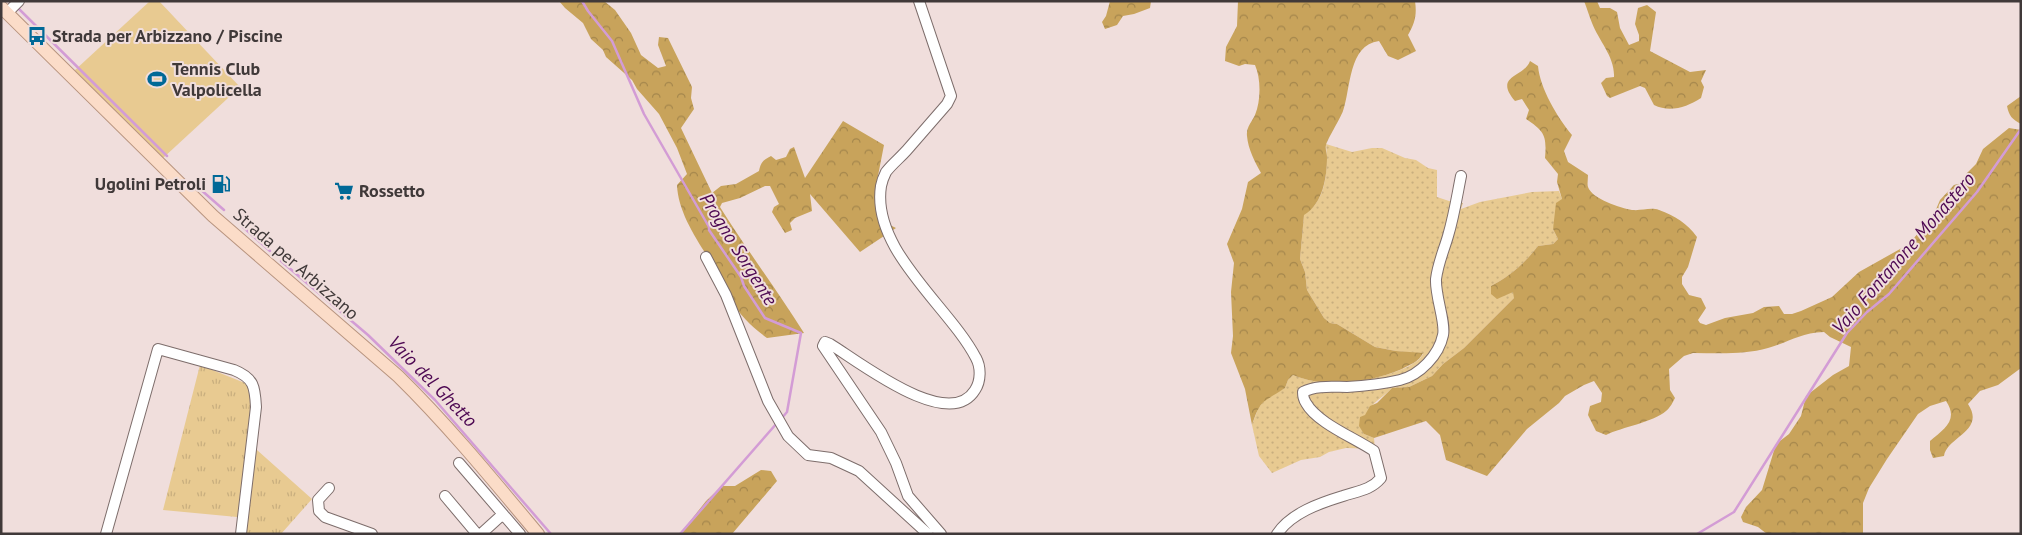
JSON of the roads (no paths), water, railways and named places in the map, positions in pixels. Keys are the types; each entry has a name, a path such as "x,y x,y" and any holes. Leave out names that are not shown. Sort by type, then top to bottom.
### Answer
{"main road":[{"name":"Strada per Arbizzano","path":"4,10 213,216 398,376 487,472 538,534"}],"street":[{"path":"4,10 19,1"},
{"path":"919,1 951,96 947,104 887,171 881,187 884,222 904,263 977,359 980,377 972,396 961,403 938,404 907,392 830,344 825,342 823,346 881,432 896,463 908,496 941,534"},
{"path":"1277,534 1284,523 1302,513 1326,501 1374,486 1381,478 1374,451 1314,412 1305,402 1303,392 1310,388 1358,386 1402,380 1429,362 1444,334 1437,300 1436,280 1461,176"},
{"path":"706,257 726,295 768,401 788,436 808,455 831,458 858,471 928,534"},
{"path":"106,534 158,349 234,370 244,374 252,381 256,392 256,407 241,534"},
{"path":"458,463 520,534"},
{"path":"329,488 318,500 320,511 325,516 372,534"},
{"path":"445,496 476,534"},
{"path":"481,534 503,514"}],"waterway":[{"name":"Progno Sorgente","path":"582,1 612,41 644,114 709,230 741,277 744,286 765,318 801,333 787,412 781,419"},
{"name":"Vaio del Ghetto","path":"18,8 167,156"},
{"name":"Vaio Fontanone Monastero","path":"1697,534 1734,512 1847,333 1867,312 1889,294 1977,192 2021,129"},
{"name":"Vaio del Ghetto","path":"192,182 224,210"},
{"name":"Vaio del Ghetto","path":"243,227 270,251"},
{"name":"Vaio del Ghetto","path":"281,261 368,335 435,400 551,534"},
{"name":"Progno Sorgente","path":"680,534 777,423"}],"place":[{"name":"Strada per Arbizzano / Piscine","path":"37,36"},
{"name":"Tennis Club Valpolicella","path":"157,79"},
{"name":"Ugolini Petroli","path":"221,184"},
{"name":"Rossetto","path":"344,191"}]}
